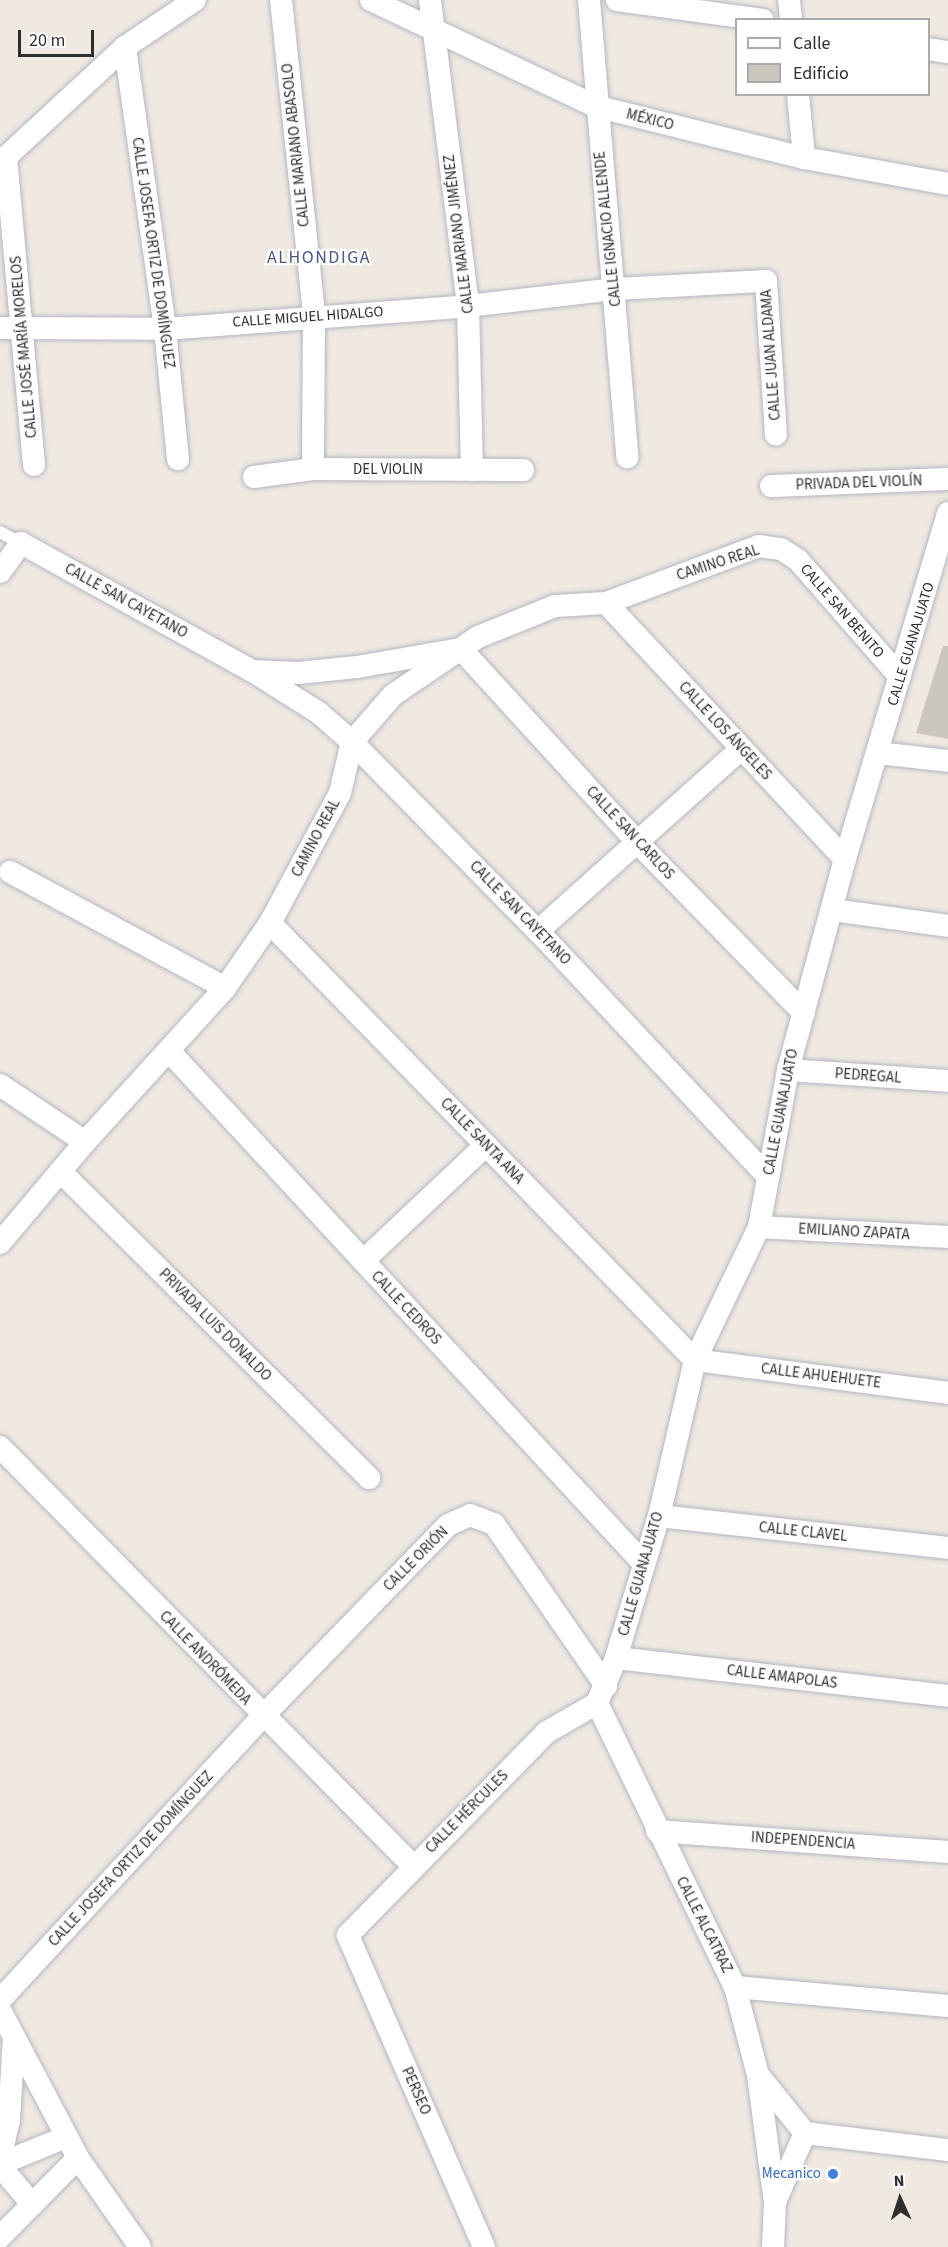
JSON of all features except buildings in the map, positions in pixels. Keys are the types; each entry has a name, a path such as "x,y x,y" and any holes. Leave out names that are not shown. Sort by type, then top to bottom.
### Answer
{"street":[{"path":"126,47 195,0"},
{"name":"CALLE MARIANO ABASOLO","path":"281,0 314,316 313,470"},
{"name":"MÉXICO","path":"371,0 595,106 804,158 948,184"},
{"name":"CALLE MARIANO JIMÉNEZ","path":"430,0 468,306 472,470"},
{"name":"CALLE IGNACIO ALLENDE","path":"589,0 595,106 616,289 627,457"},
{"path":"616,0 748,18"},
{"path":"789,0 791,18"},
{"name":"CALLE JOSÉ MARÍA MORELOS","path":"34,465 6,157 126,47"},
{"name":"CALLE JOSEFA ORTIZ DE DOMÍNGUEZ","path":"126,47 165,329 178,459"},
{"path":"930,49 948,52"},
{"path":"798,96 804,158"},
{"name":"CALLE JUAN ALDAMA","path":"616,289 766,281 776,435"},
{"name":"CALLE MIGUEL HIDALGO","path":"0,328 165,329 468,306 616,289"},
{"name":"DEL VIOLIN","path":"254,477 313,470 523,470"},
{"name":"PRIVADA DEL VIOLÍN","path":"771,486 948,479"},
{"name":"CALLE GUANAJUATO","path":"601,1694 616,1658 658,1516 695,1360 759,1227 788,1070 833,910 844,859 878,753 948,513"},
{"path":"0,572 21,543"},
{"name":"CALLE SAN CAYETANO","path":"21,543 252,671 319,713 352,742 538,931 768,1177"},
{"name":"CAMINO REAL","path":"0,1243 62,1173 85,1142 225,988 270,923 340,794 352,742 393,695 504,623 555,606 606,603 759,546 781,549"},
{"name":"CALLE SAN BENITO","path":"781,549 798,560 900,677"},
{"name":"CALLE LOS ÁNGELES","path":"606,603 844,859"},
{"name":"CALLE SAN CAYETANO","path":"252,671 298,673 357,667 461,649"},
{"name":"CALLE SAN CARLOS","path":"461,649 637,842 804,1013"},
{"path":"538,931 741,749"},
{"path":"878,753 948,761"},
{"path":"10,872 225,988"},
{"path":"833,910 948,926"},
{"name":"CALLE SANTA ANA","path":"270,923 695,1360"},
{"name":"CALLE CEDROS","path":"169,1051 644,1564"},
{"name":"PEDREGAL","path":"788,1070 948,1081"},
{"path":"0,1085 85,1142"},
{"path":"363,1261 486,1145"},
{"name":"PRIVADA LUIS DONALDO","path":"62,1173 369,1478"},
{"name":"EMILIANO ZAPATA","path":"759,1227 948,1237"},
{"name":"CALLE AHUEHUETE","path":"695,1360 948,1393"},
{"name":"CALLE ANDRÓMEDA","path":"0,1447 262,1717 413,1866"},
{"name":"CALLE ORIÓN","path":"262,1717 448,1525 470,1515 494,1524 601,1694"},
{"name":"CALLE CLAVEL","path":"658,1516 948,1548"},
{"name":"CALLE AMAPOLAS","path":"616,1658 948,1696"},
{"name":"CALLE ALCATRAZ","path":"601,1694 657,1830 735,1987 948,2006"},
{"name":"CALLE HÉRCULES","path":"348,1935 413,1866 547,1732 601,1694"},
{"name":"CALLE JOSEFA ORTIZ DE DOMÍNGUEZ","path":"0,2000 262,1717"},
{"name":"INDEPENDENCIA","path":"657,1830 948,1852"},
{"name":"PERSEO","path":"348,1935 484,2247"},
{"path":"735,1987 758,2075 775,2202 773,2247"},
{"path":"0,2010 78,2158 140,2247"},
{"path":"0,2159 9,2120 14,2037"},
{"path":"758,2075 805,2133 948,2150"},
{"path":"775,2202 805,2133"},
{"path":"32,2204 0,2165 66,2137"},
{"path":"0,2237 78,2158"}],"lane":[{"name":"CALLE SAN CAYETANO","path":"0,532 21,543"}],"place":[{"name":"Mecanico","path":"833,2174"}],"district":[{"name":"ALHONDIGA","path":"319,258"}]}
